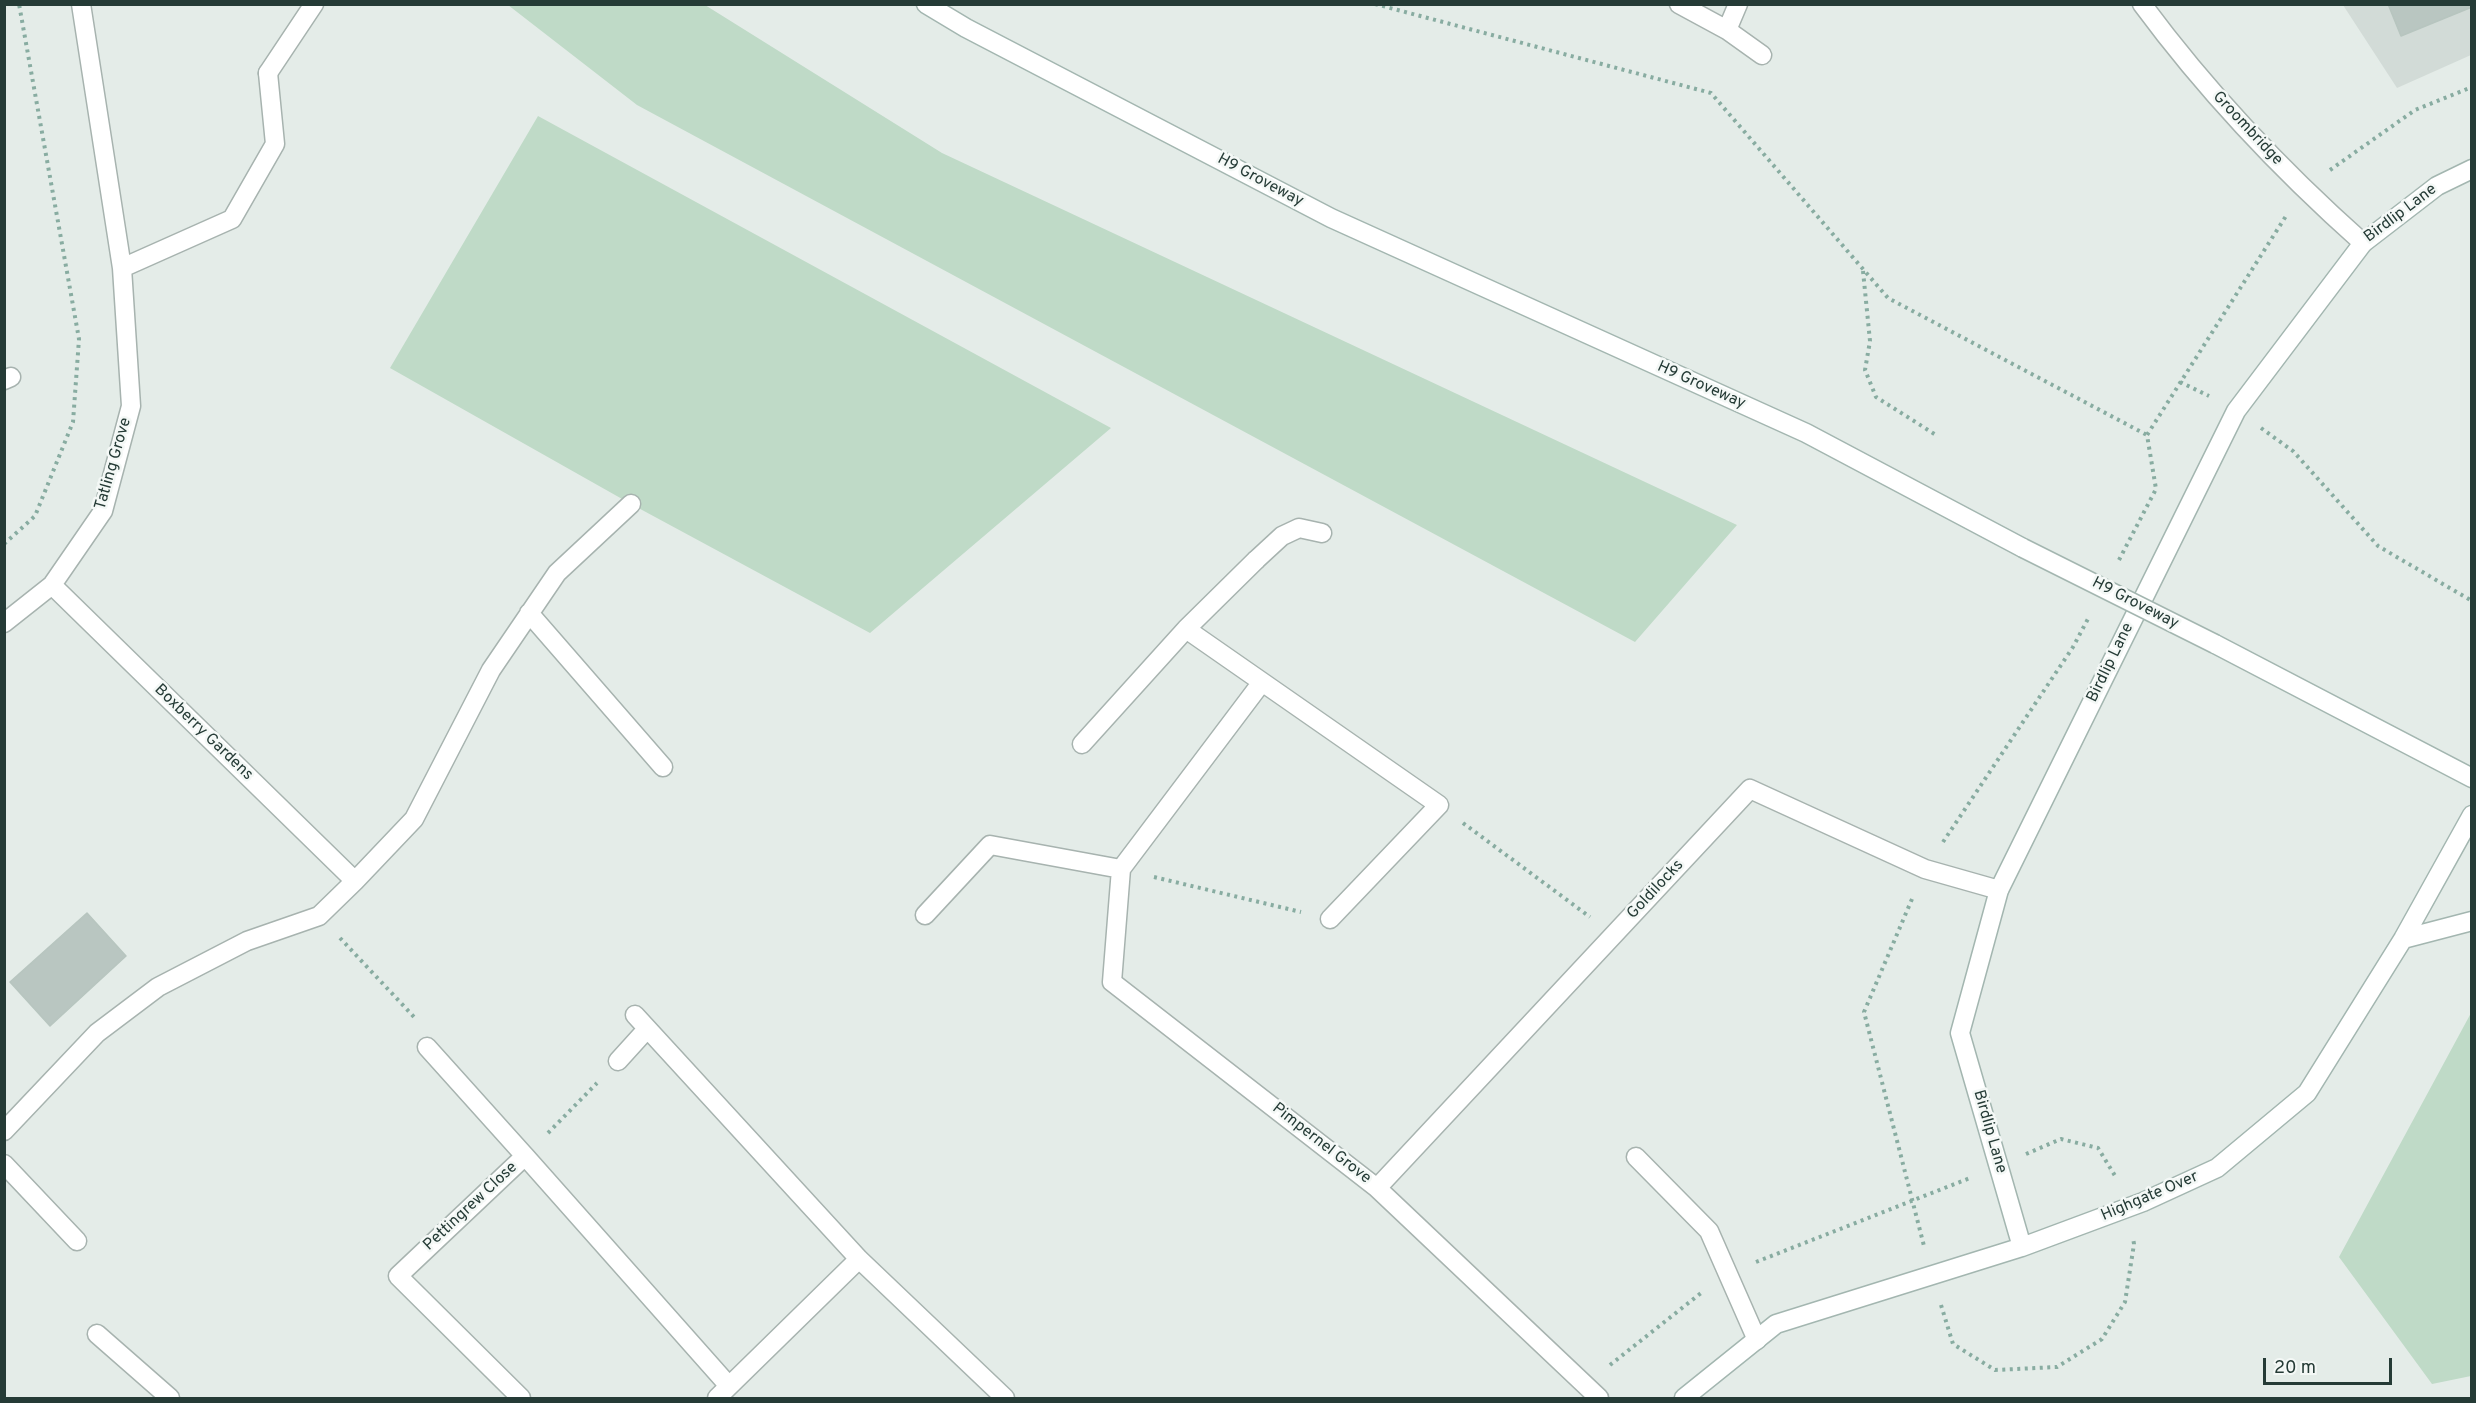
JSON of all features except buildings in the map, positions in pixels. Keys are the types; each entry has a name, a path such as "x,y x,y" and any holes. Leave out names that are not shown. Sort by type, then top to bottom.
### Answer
{"street":[{"name":"Tatling Grove","path":"4,623 51,585 103,511 131,406 122,268 81,4"},
{"path":"122,268 232,219 275,144 268,73 314,4"},
{"name":"H9 Groveway","path":"926,4 966,28 1331,218 1806,434 2472,778"},
{"path":"1679,4 1727,30 1762,55"},
{"path":"1727,30 1738,4"},
{"name":"Groombridge","path":"2142,4 2182,59 2303,189 2363,243"},
{"name":"Birdlip Lane","path":"2022,1247 1960,1033 1999,890 2236,411 2363,243 2437,186 2472,169"},
{"path":"4,1131 97,1033 158,987 247,941 319,916 355,881 414,819 490,670 557,573 631,504"},
{"path":"1082,744 1186,629 1282,536 1299,528 1322,533"},
{"name":"Boxberry Gardens","path":"51,585 355,881"},
{"path":"529,613 663,767"},
{"path":"1186,629 1439,805 1330,919"},
{"path":"925,915 990,845 1121,869 1262,682"},
{"name":"Goldilocks","path":"1377,1188 1750,789 1925,869 1999,890"},
{"name":"Highgate Over","path":"1684,1398 1776,1324 2022,1247 2143,1202 2217,1168 2307,1093 2403,939 2472,815"},
{"name":"Pimpernel Grove","path":"1121,869 1112,982 1377,1188 1599,1398"},
{"path":"2403,939 2472,921"},
{"path":"635,1015 858,1259 1005,1398"},
{"path":"618,1061 647,1029"},
{"path":"427,1047 525,1156"},
{"name":"Pettingrew Close","path":"520,1398 398,1276 525,1156 723,1392 858,1259"},
{"path":"1636,1157 1709,1231 1757,1340"},
{"path":"4,1164 77,1241"},
{"path":"97,1334 170,1398"}],"path":[{"path":"4,544 35,516 74,422 79,339 19,4"},
{"path":"1375,4 1711,93 1888,298 2147,435"},
{"path":"1863,270 1870,340 1865,370 1876,397 1936,435"},
{"path":"2180,382 2236,411 2293,451 2378,546 2472,601"},
{"path":"1439,805 1614,935"},
{"path":"1121,869 1330,919"},
{"path":"319,916 415,1017 427,1047"},
{"path":"525,1156 618,1061"}],"shaded area":[{"path":"2343,5 2471,5 2471,55 2397,88"}],"green space":[{"path":"508,5 705,5 942,153 1737,525 1635,642 637,105"},
{"path":"538,116 1111,428 870,633 631,504 390,368"},
{"path":"2471,1013 2471,1376 2432,1384 2339,1257"}]}
